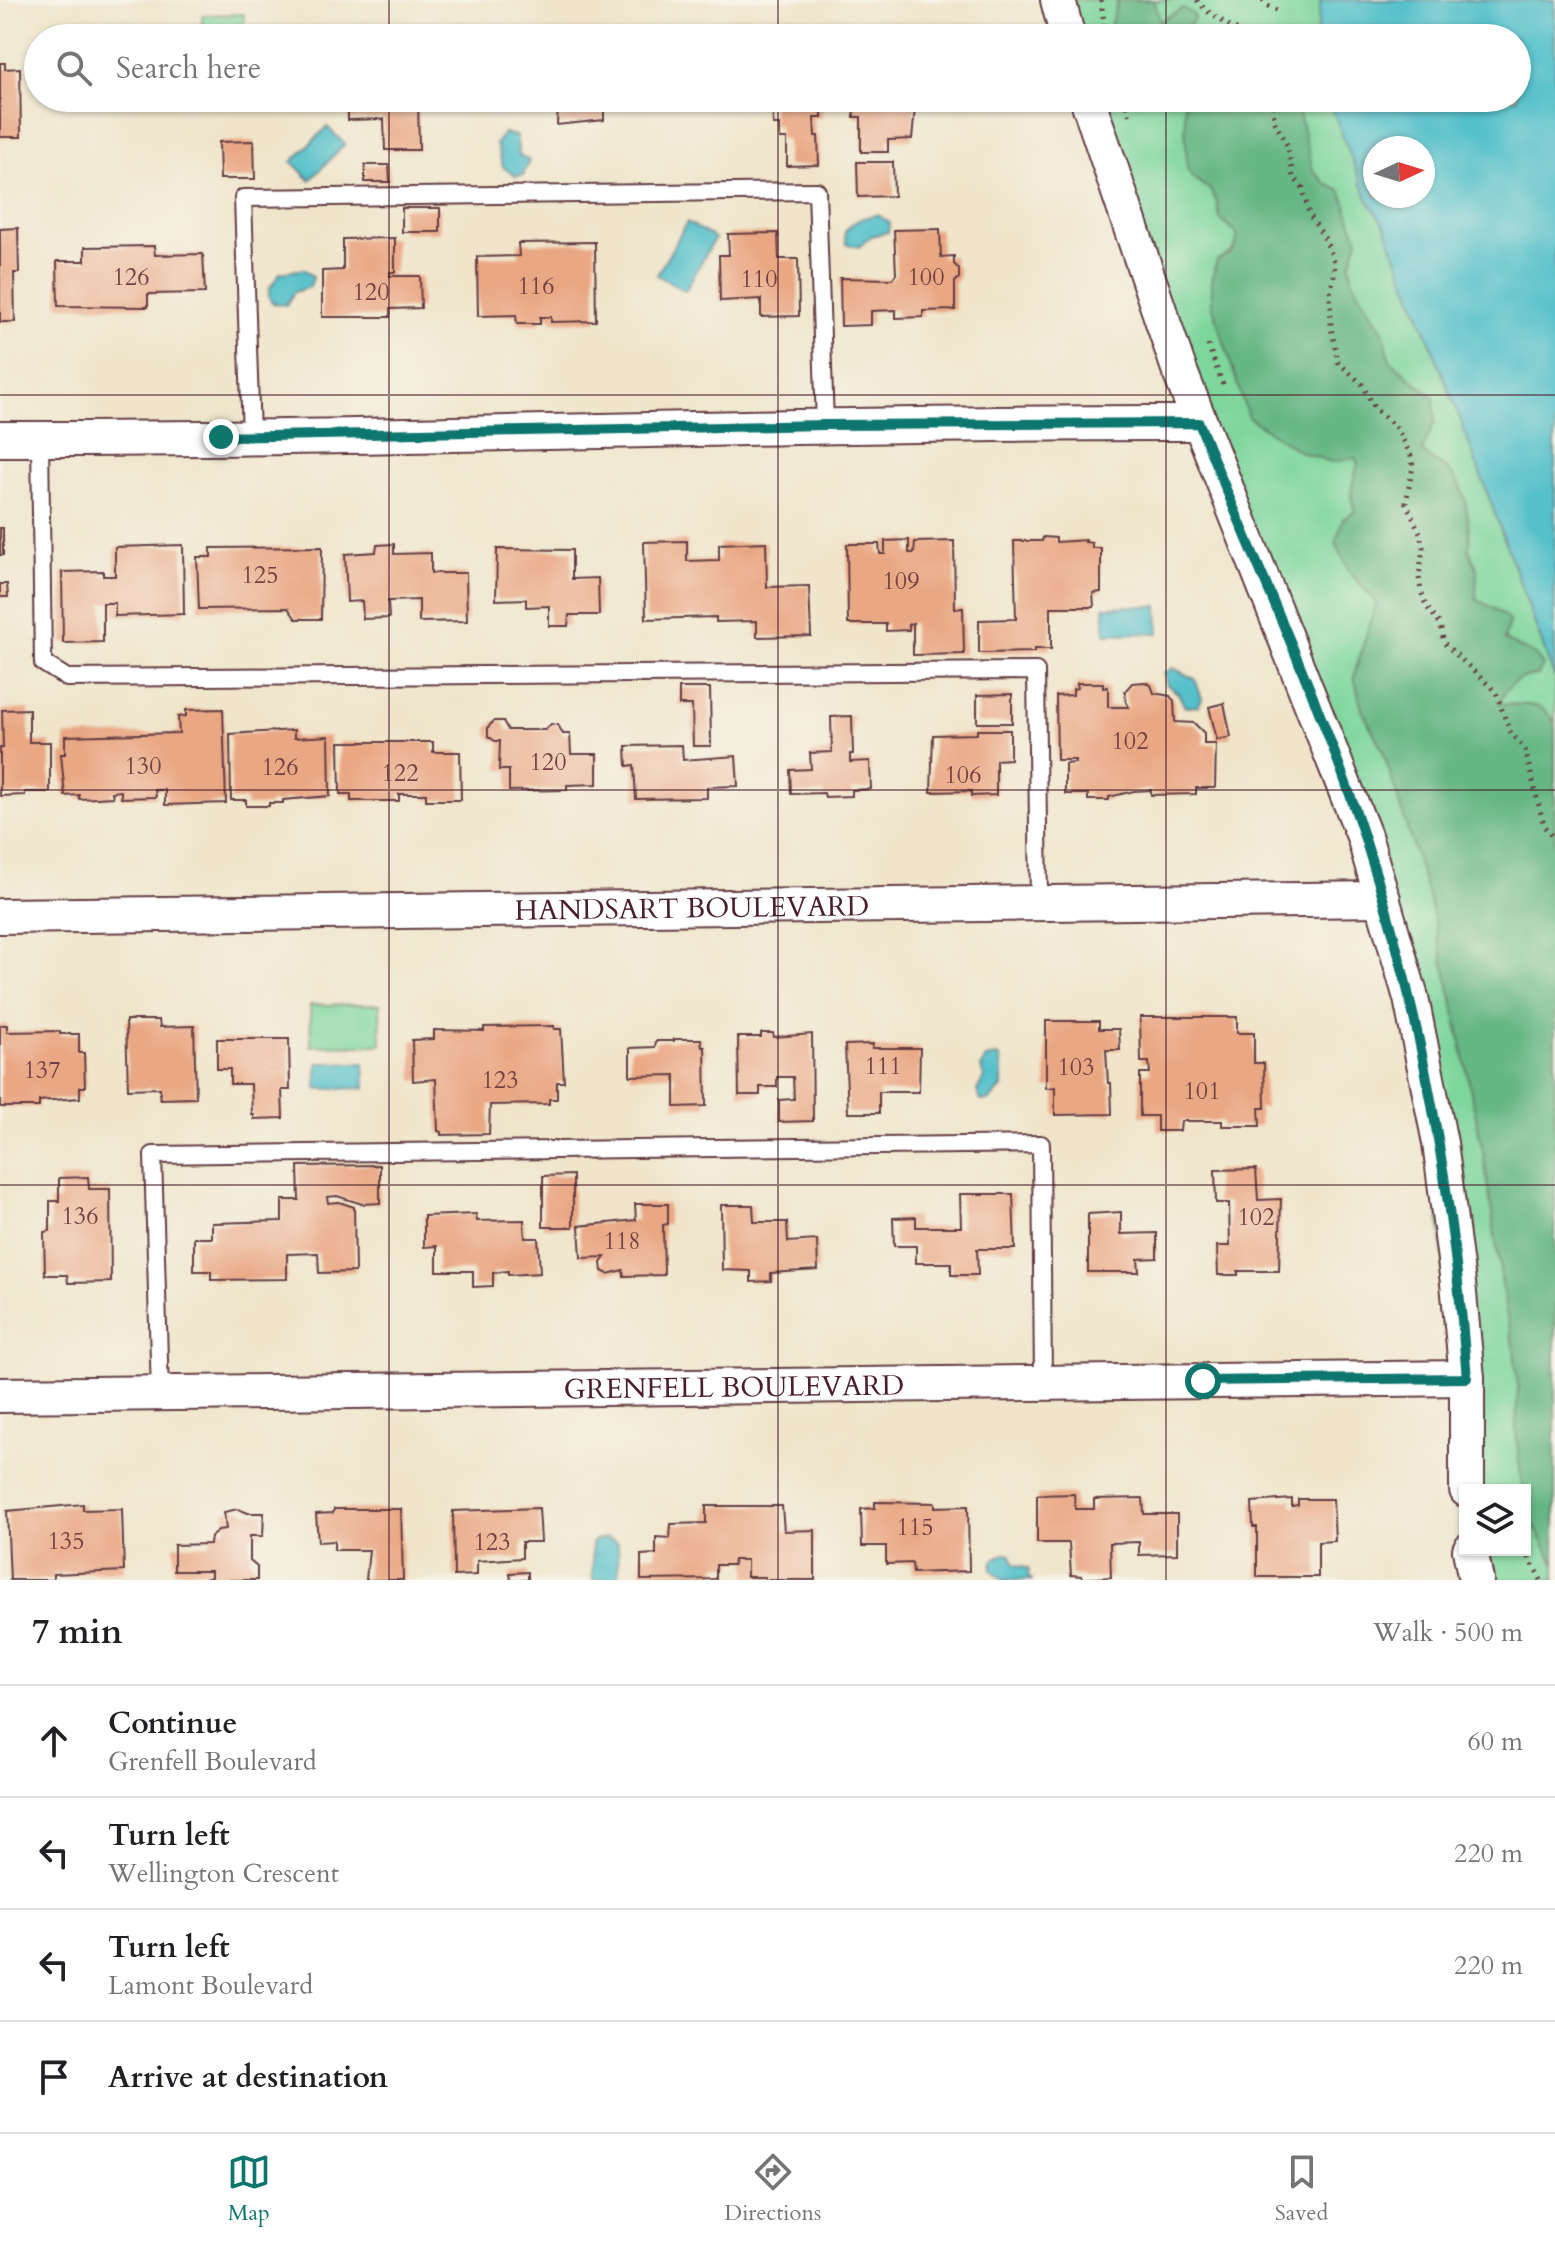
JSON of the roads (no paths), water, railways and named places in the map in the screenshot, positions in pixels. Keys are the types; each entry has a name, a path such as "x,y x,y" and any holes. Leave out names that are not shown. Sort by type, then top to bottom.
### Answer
{"street":[{"path":"1058,0 1064,24"},
{"path":"1092,112 1199,423 1364,836 1411,998 1432,1097 1458,1283 1467,1378 1467,1484"},
{"path":"0,439 825,425 1199,423"},
{"name":"HANDSART BOULEVARD","path":"0,916 1383,899"},
{"name":"GRENFELL BOULEVARD","path":"0,1395 1467,1378"},
{"path":"1471,1556 1476,1580"}],"lane":[{"path":"251,436 243,198 817,191 825,425"},
{"path":"40,439 43,663 67,678 1036,671 1039,903"},
{"path":"160,1394 153,1155 1041,1144 1043,1383"}],"water":[{"path":"1321,0 1555,0 1555,679 1463,426 1385,226 1373,208 1435,208 1435,136 1363,136 1363,187 1333,112 1531,112 1531,24 1318,24"},
{"path":"327,127 345,144 310,180 292,162"},
{"path":"504,133 516,136 519,155 529,161 523,175 515,176 503,167 496,144"},
{"path":"878,215 890,223 888,232 871,236 859,247 846,244 845,232 852,224"},
{"path":"687,222 715,238 685,291 657,275"},
{"path":"304,269 313,277 310,287 294,292 286,305 272,303 269,289 280,273"},
{"path":"1158,606 1159,633 1105,634 1104,607"},
{"path":"1173,668 1195,679 1202,699 1198,706 1185,707 1178,693 1167,685 1164,674"},
{"path":"999,1056 1002,1087 990,1100 981,1101 977,1091 984,1077 981,1068 985,1059"},
{"path":"317,1063 364,1063 365,1088 317,1089"},
{"path":"608,1538 618,1543 619,1580 593,1580 592,1543"},
{"path":"1011,1555 1014,1564 1029,1569 1028,1577 1032,1580 1003,1580 992,1570 995,1559"}]}
